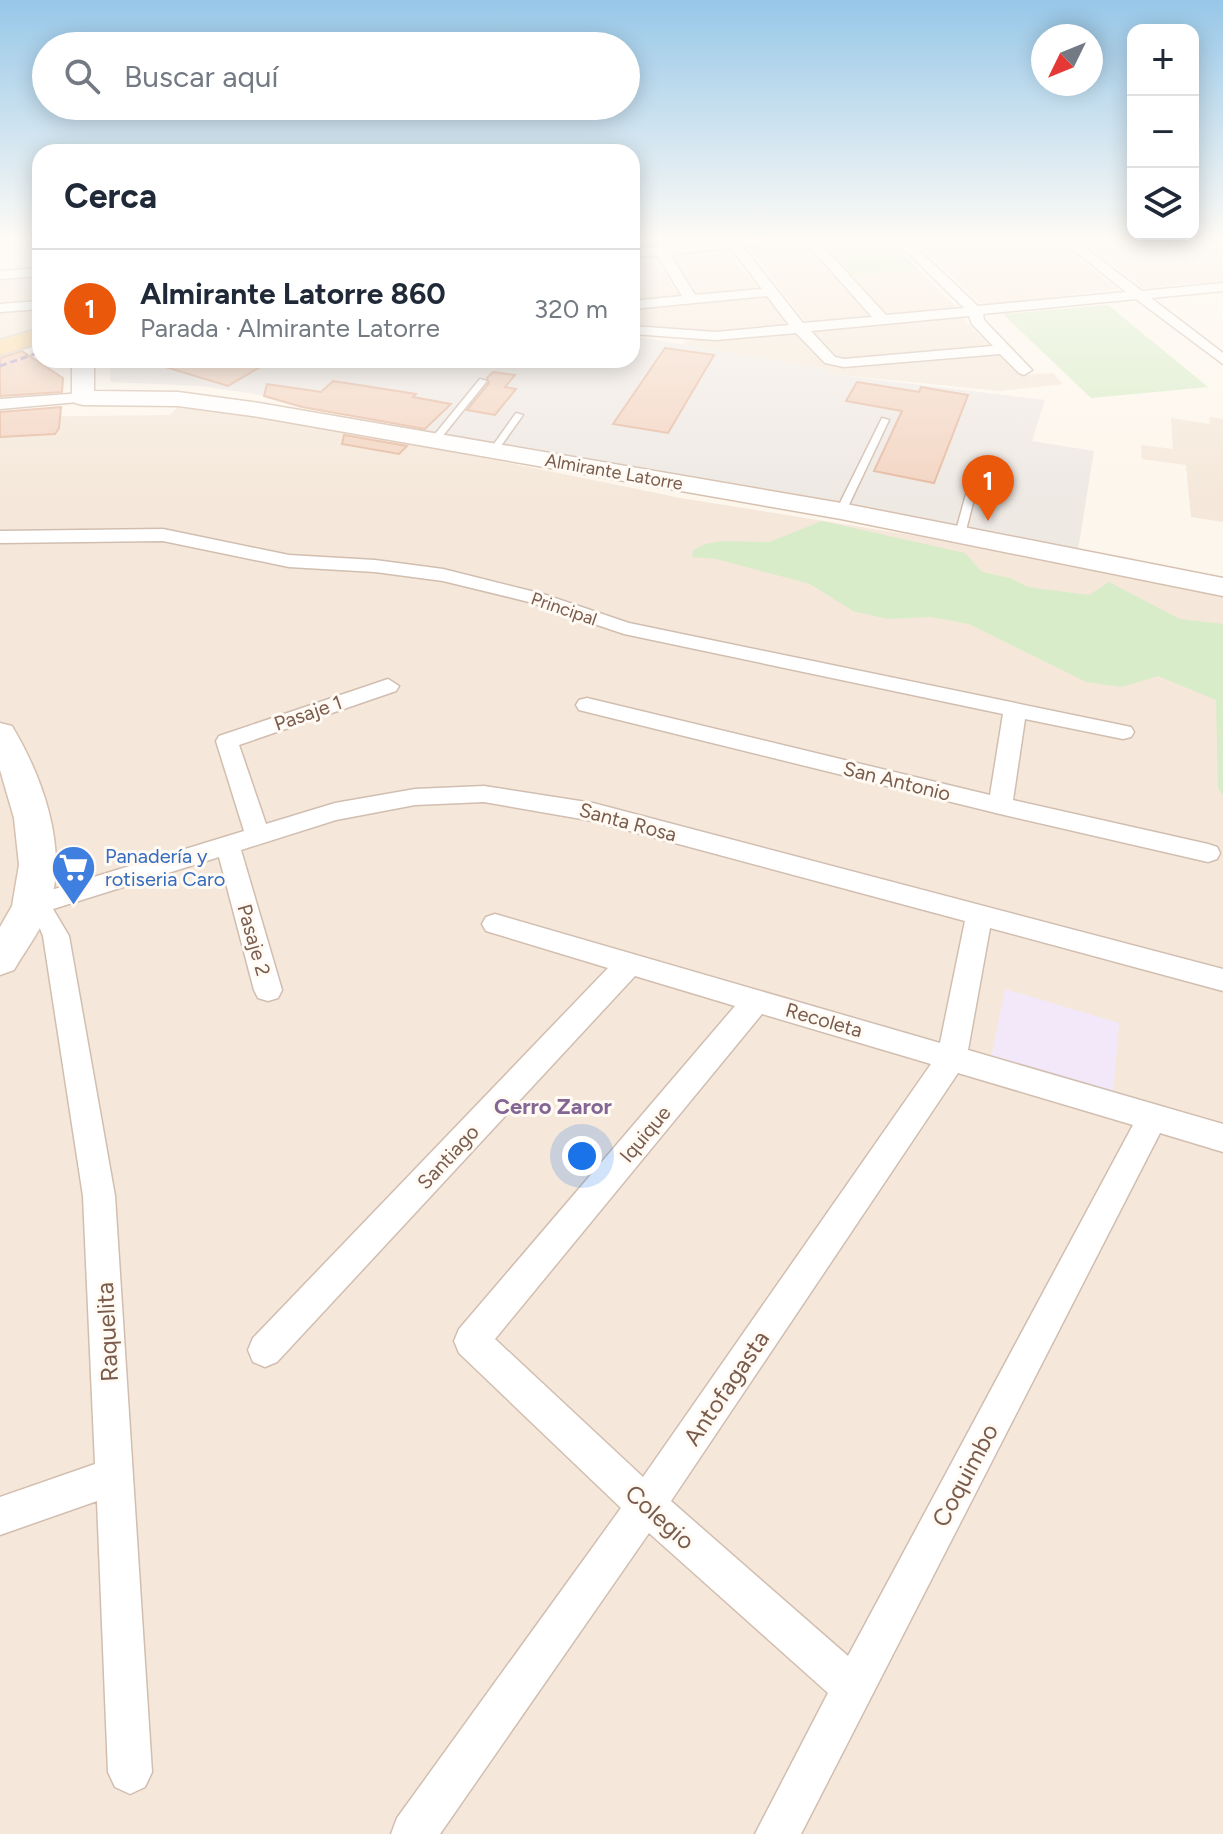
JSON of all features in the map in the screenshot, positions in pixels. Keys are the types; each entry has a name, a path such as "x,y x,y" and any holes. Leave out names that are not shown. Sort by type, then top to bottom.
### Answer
{"main road":[{"path":"0,348 32,338"},
{"path":"83,368 83,398"},
{"name":"Almirante Latorre","path":"83,398 205,402 841,511 1223,587"},
{"path":"0,734 19,777 31,825 36,869 31,906 0,959"}],"street":[{"path":"799,326 834,362 1004,349"},
{"path":"640,331 707,336 826,326"},
{"path":"981,326 1024,370"},
{"path":"1179,326 1223,360"},
{"name":"Almirante Latorre","path":"0,404 83,398"},
{"name":"Principal","path":"0,537 163,535 289,561 375,566 443,575 536,598 624,628 1123,732"},
{"name":"Pasaje 1","path":"257,834 227,741 388,686"},
{"name":"San Antonio","path":"587,705 1000,806 1208,853"},
{"path":"1000,806 1015,709"},
{"name":"Santa Rosa","path":"31,906 335,812 403,799 460,794 518,798 593,812 1223,980"},
{"name":"Pasaje 2","path":"227,843 268,990"},
{"name":"Raquelita","path":"31,906 49,920 56,936 99,1196 130,1772"},
{"name":"Antofagasta","path":"413,1834 646,1505 952,1057 979,915"},
{"name":"Recoleta","path":"495,924 1223,1138"},
{"name":"Santiago","path":"265,1350 630,963"},
{"name":"Iquique","path":"471,1341 757,1000"},
{"name":"Coquimbo","path":"777,1834 1153,1116"},
{"name":"Colegio","path":"471,1341 646,1505 853,1687"},
{"path":"0,1516 115,1476"}],"lane":[{"path":"434,441 483,381"},
{"path":"493,451 519,415"},
{"path":"841,511 885,420"},
{"path":"960,534 978,464"}],"shaded area":[{"path":"0,326 32,326 32,331 0,341"},
{"path":"646,326 769,326 702,332"},
{"path":"875,326 970,326 991,346 840,360 813,331"},
{"path":"798,332 823,361 832,366 994,353 1004,356 1023,375 1053,373 1063,384 1000,391 830,374 823,368 686,346 684,341"},
{"path":"640,337 823,368 830,374 1045,400 1032,441 1094,451 1077,556 543,456 261,395 200,386 110,382 111,368 640,368"},
{"path":"180,404 430,447 681,498 917,536 1223,596 1223,1834 0,1834 0,417 170,415"},
{"path":"1210,417 1223,419 1223,522 1191,517 1186,465 1142,459 1141,445 1173,449 1171,418 1209,424"},
{"path":"1005,989 1119,1023 1113,1094 991,1058"}],"green space":[{"path":"1015,326 1133,326 1208,387 1091,398"},
{"path":"822,521 965,553 982,572 1010,578 1028,587 1089,595 1109,582 1180,619 1223,624 1223,796 1218,788 1216,700 1158,676 1122,687 1086,682 969,624 931,617 887,619 853,611 810,584 716,559 692,557 693,550 705,544 724,541 769,542"}],"building":[{"path":"665,348 714,355 668,433 613,424"},
{"path":"22,351 32,358 32,368 48,368 63,378 62,392 0,396 0,358"},
{"path":"169,368 258,368 228,386"},
{"path":"493,372 515,375 505,387 516,389 495,415 467,410 489,383 487,378"},
{"path":"333,381 416,394 413,397 451,404 425,429 302,407 264,396 267,384 321,392"},
{"path":"857,382 919,392 921,387 968,395 934,483 874,471 902,411 846,401"},
{"path":"61,407 59,428 55,434 0,437 0,412"},
{"path":"344,435 407,446 399,454 342,444"}],"railway":[{"path":"0,366 32,355"}],"place":[{"name":"Almirante Latorre 860","path":"988,521"},
{"name":"Panadería y rotiseria Caro","path":"74,906"}],"district":[{"name":"Cerro Zaror","path":"553,1106"}]}
